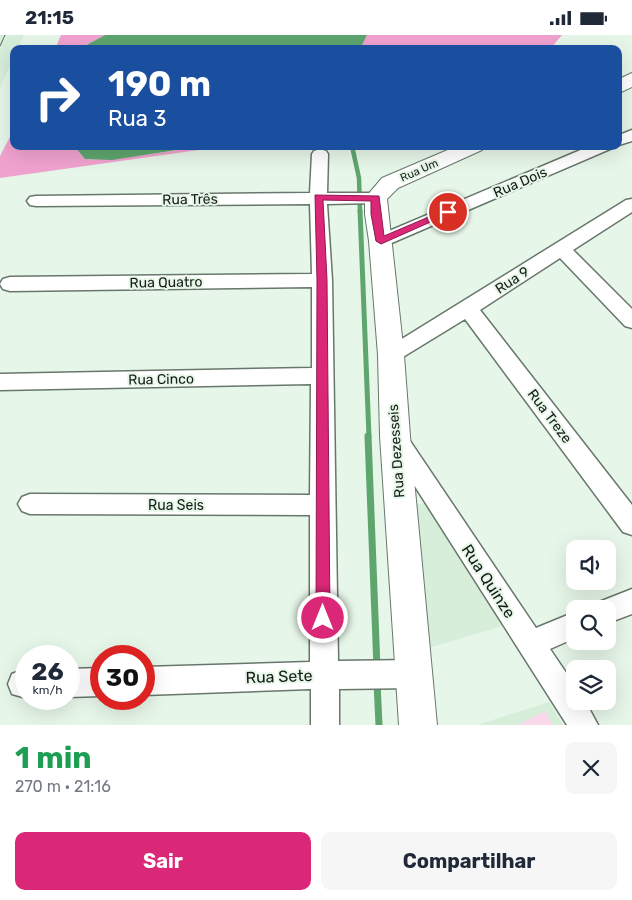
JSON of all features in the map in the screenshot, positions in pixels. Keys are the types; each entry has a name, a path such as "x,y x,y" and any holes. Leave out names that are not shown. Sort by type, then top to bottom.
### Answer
{"street":[{"name":"Rua Um","path":"378,193 467,150"},
{"name":"Rua Dois","path":"381,241 595,150"},
{"path":"320,154 318,197 322,280 322,505 325,725"},
{"name":"Rua Três","path":"36,201 343,198 378,193"},
{"name":"Rua Dezesseis","path":"378,193 376,214 381,241 391,355 402,674 418,725"},
{"name":"Rua 9","path":"391,355 562,249 632,203"},
{"path":"562,249 632,321"},
{"name":"Rua Quatro","path":"10,284 322,280"},
{"name":"Rua Treze","path":"468,308 632,524"},
{"name":"Rua Cinco","path":"0,382 323,376"},
{"name":"Rua Quinze","path":"395,436 584,725"},
{"name":"Rua Seis","path":"30,504 322,505"},
{"path":"616,608 632,601"},
{"path":"530,644 566,629"},
{"name":"Rua Sete","path":"155,681 402,674"}],"shaded area":[{"path":"0,35 24,35 20,45 10,45 10,66 0,88"},
{"path":"61,35 105,35 86,45 57,45"},
{"path":"105,35 367,35 362,45 86,45"},
{"path":"367,35 562,35 553,45 362,45"},
{"path":"10,137 10,150 77,150 85,159 121,158 177,150 199,150 0,178 0,156"},
{"path":"77,150 177,150 112,160 85,159"},
{"path":"424,503 506,625 422,650 417,504"},
{"path":"549,702 563,725 477,725"},
{"path":"545,711 553,725 517,725"}],"waterway":[{"path":"353,150 359,178 360,212"},
{"path":"360,210 369,437"},
{"path":"368,436 377,668"},
{"path":"377,682 379,725"}],"tram line":[{"path":"0,46 5,35"}],"route":[{"path":"323,618 322,280 318,197 376,198 376,214 381,241 448,212"}]}
